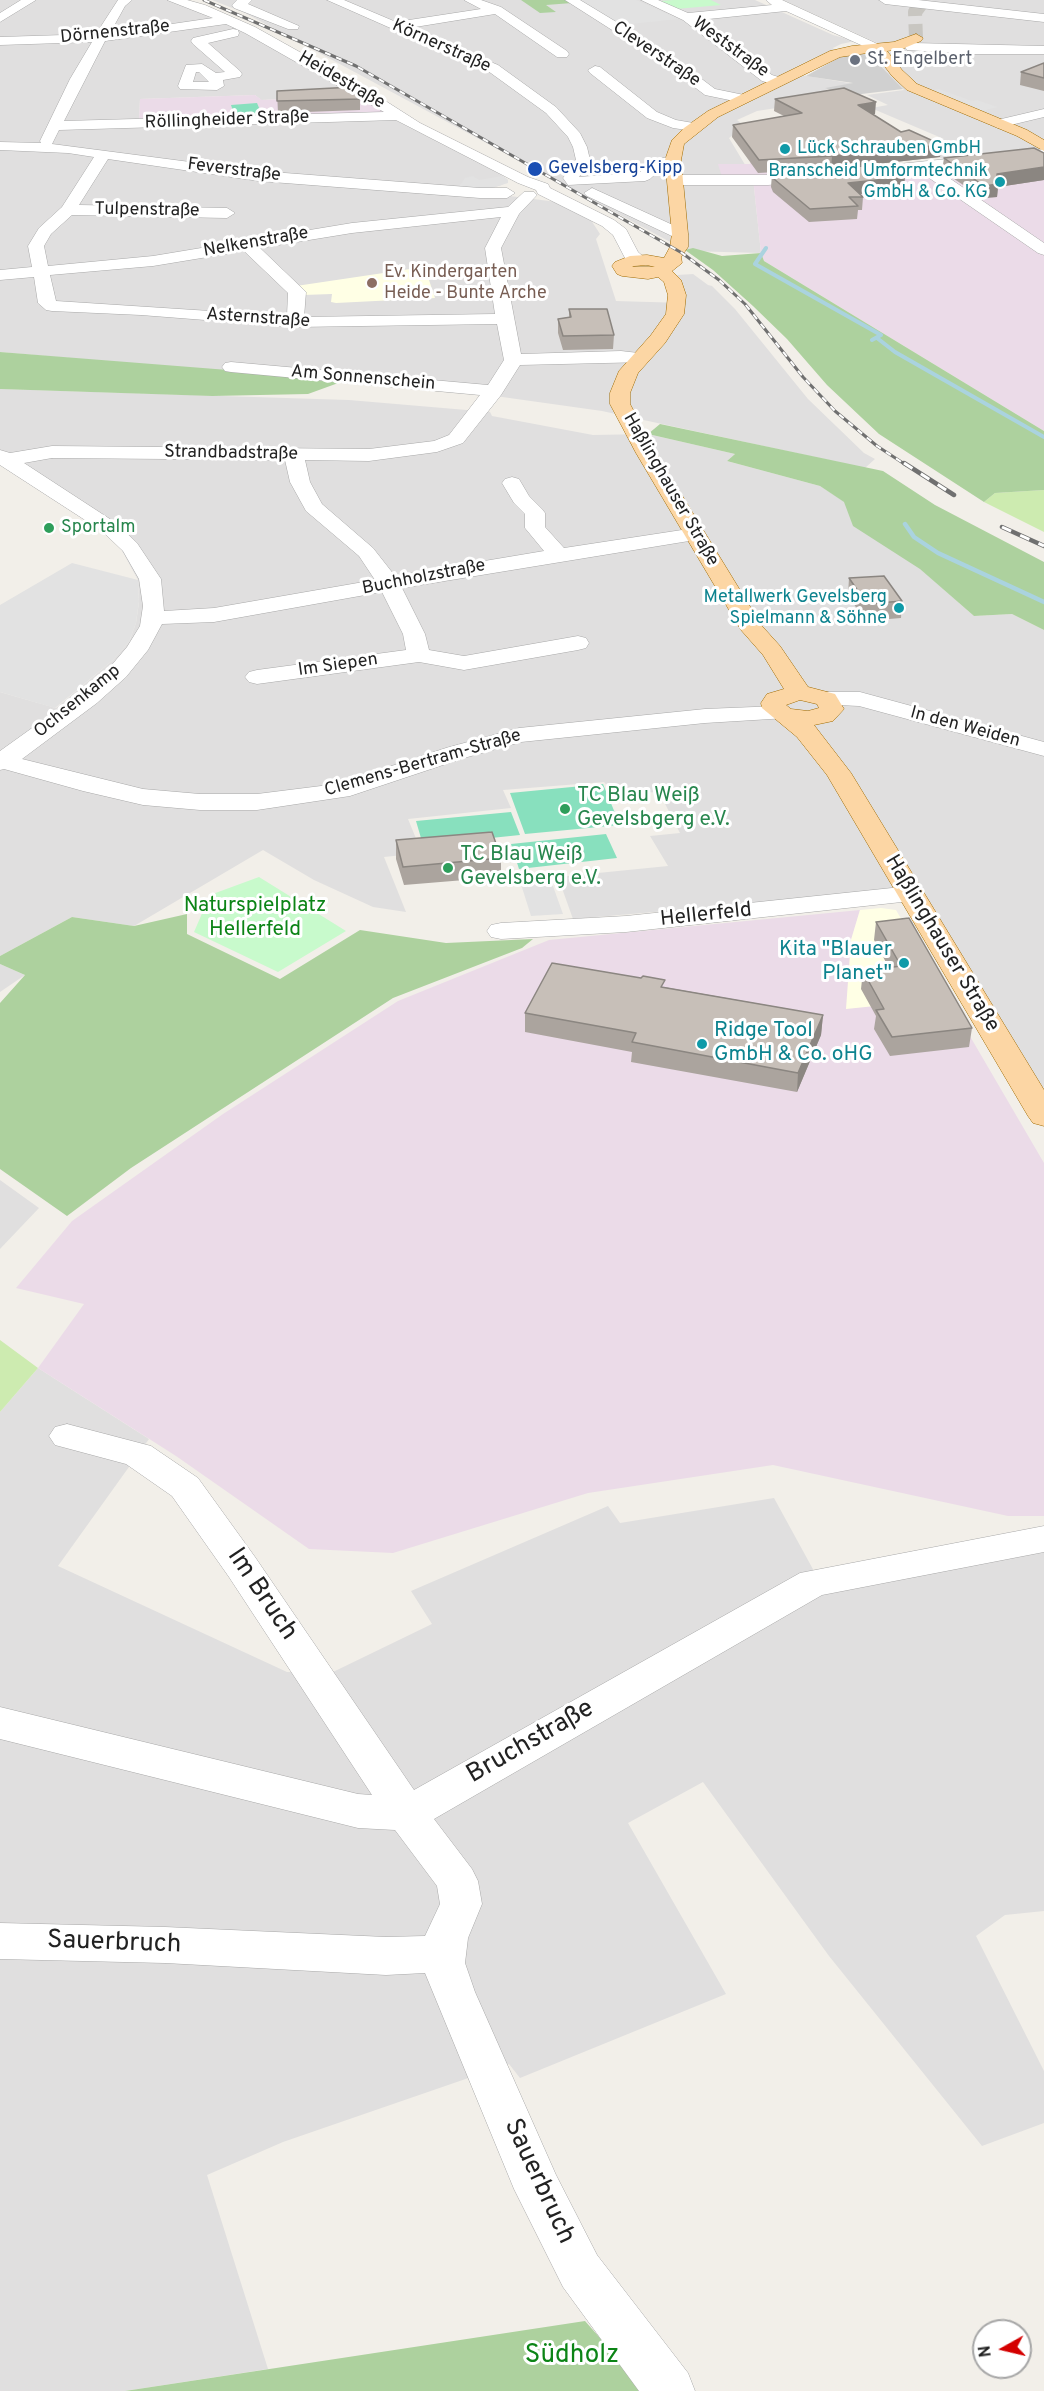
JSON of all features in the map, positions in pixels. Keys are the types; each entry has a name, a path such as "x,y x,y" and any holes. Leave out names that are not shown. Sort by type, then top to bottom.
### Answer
{"main road":[{"path":"652,265 679,248 680,234 673,160 677,143 694,127 713,114 835,54 847,50 914,42"},
{"path":"877,47 897,73 912,87 1022,133 1044,146"},
{"name":"Haßlinghauser Straße","path":"652,265 675,288 678,301 675,314 624,380 620,393 620,404 636,436 753,630 772,651 785,704 838,772 1044,1116"},
{"path":"785,704 825,709"},
{"name":"Haßlinghauser Straße","path":"825,709 838,772"}],"street":[{"path":"4,13 30,0"},
{"path":"44,147 77,79 120,4 126,0"},
{"name":"Heidestraße","path":"173,0 250,30 400,116 520,192 566,201 608,223 626,240 618,250 619,256 652,265"},
{"path":"246,0 238,4 293,26"},
{"name":"Körnerstraße","path":"333,0 492,68 551,110 575,135 583,160 571,178 573,182"},
{"path":"470,0 497,10 562,54"},
{"name":"Cleverstraße","path":"571,0 661,55 710,92 744,99"},
{"name":"Weststraße","path":"647,0 687,17 767,78 780,82"},
{"path":"772,0 877,47"},
{"path":"885,0 1044,18"},
{"path":"971,10 1002,0"},
{"path":"687,17 787,7"},
{"path":"394,26 497,10"},
{"name":"Dörnenstraße","path":"0,41 101,38 229,20"},
{"path":"213,78 231,76 236,73 198,41 250,30"},
{"path":"914,42 969,50 1044,50"},
{"path":"595,70 652,115 673,124 694,127"},
{"path":"998,123 1044,113"},
{"name":"Röllingheider Straße","path":"55,126 400,116"},
{"name":"Feverstraße","path":"0,146 44,147 259,176 468,191 520,192"},
{"path":"675,180 802,178 1044,153"},
{"path":"41,270 36,248 39,239 68,210 104,154"},
{"path":"573,182 645,176 659,163 673,160"},
{"path":"920,165 1044,250"},
{"path":"246,189 259,176"},
{"path":"573,182 607,201 680,234"},
{"path":"494,391 513,360 493,248 520,192"},
{"name":"Nelkenstraße","path":"0,275 153,261 227,225 246,244 382,224 520,192"},
{"name":"Tulpenstraße","path":"68,210 227,225"},
{"path":"246,244 297,292 295,322"},
{"name":"Asternstraße","path":"41,270 47,303 52,306 141,310 295,322 504,319"},
{"path":"513,360 621,356 641,358"},
{"name":"Am Sonnenschein","path":"231,367 494,391"},
{"name":"Strandbadstraße","path":"3,458 52,452 369,455 437,447 456,439 494,391"},
{"path":"294,456 300,482 314,507 366,552 390,585 414,634 419,655"},
{"name":"Ochsenkamp","path":"1,762 81,704 118,672 137,650 153,618 154,606 150,579 130,547 110,527 3,458"},
{"path":"512,483 521,499 535,513 535,528 559,555"},
{"name":"Buchholzstraße","path":"153,618 214,615 559,555 695,534"},
{"name":"Im Siepen","path":"257,677 419,655 464,663 578,643"},
{"name":"Clemens-Bertram-Straße","path":"1,762 143,797 200,802 257,802 340,791 455,753 519,735 705,716 785,704"},
{"name":"In den Weiden","path":"825,709 886,707 1044,749"},
{"name":"Hellerfeld","path":"501,931 626,924 911,894"},
{"name":"Im Bruch","path":"67,1436 138,1455 185,1487 242,1567 407,1814"},
{"name":"Bruchstraße","path":"407,1814 813,1583 1044,1539"},
{"path":"0,1723 358,1811 407,1814"},
{"name":"Sauerbruch","path":"407,1814 457,1881 461,1904 446,1938 443,1963 453,1992 538,2189 580,2271 670,2391"},
{"name":"Sauerbruch","path":"0,1941 165,1945 387,1956 444,1954"}],"shaded area":[{"path":"0,0 169,0 200,9 366,95 261,100 255,95 140,99 139,123 392,118 499,173 508,180 492,188 494,194 557,202 589,217 600,234 596,239 616,301 683,303 685,293 677,275 693,274 712,286 735,309 808,399 864,453 875,459 865,468 602,411 481,394 0,352"},
{"path":"212,0 755,0 833,35 855,41 841,44 833,48 834,50 789,73 855,84 826,89 848,97 757,111 737,120 745,126 729,138 753,178 761,253 687,251 245,13"},
{"path":"572,0 636,0 679,19 620,25"},
{"path":"783,0 1044,0 1044,151 945,160 913,145 944,139 871,108 888,105 867,95 904,90 866,54 897,52"},
{"path":"856,53 870,55 903,89 845,96 825,88 853,83 806,76 844,55"},
{"path":"939,89 997,107 978,112 925,92"},
{"path":"255,95 262,100 366,95 400,116 139,123 140,99"},
{"path":"1044,151 1044,431 764,261 761,253 753,178 722,177 718,164 750,164 751,160 873,161 882,168"},
{"path":"473,176 479,180 503,176 508,183 492,188 458,188 465,178"},
{"name":"Ev. Kindergarten Heide - Bunte Arche","path":"417,268 429,280 435,298 336,303 331,302 332,294 303,295 296,286"},
{"path":"0,389 349,400 490,412 492,416 593,435 648,434 735,454 727,461 820,486 845,502 974,616 1012,614 1044,630 1044,1105 919,886 781,901 573,919 558,877 668,866 650,836 680,833 659,792 614,794 604,782 503,790 511,808 408,819 422,853 384,857 406,912 373,907 314,880 263,850 134,926 72,917 0,956 0,692 56,708 113,660 129,642 136,623 139,602 138,580 114,536 0,463"},
{"path":"72,563 138,580 139,602 136,623 129,642 113,660 55,708 0,692 0,605"},
{"path":"549,875 563,914 531,916 519,878"},
{"path":"881,908 896,910 950,1002 846,1009 851,940 860,910"},
{"path":"860,910 851,940 896,1004 950,1002 1044,1163 1044,1516 1008,1516 773,1465 588,1493 393,1553 309,1549 176,1456 38,1368 84,1304 16,1288 72,1221 223,1114 398,1001 549,940"},
{"path":"0,964 25,975 0,992"},
{"path":"0,1180 39,1208 0,1249"},
{"path":"38,1368 149,1439 58,1566 287,1672 333,1672 432,1624 411,1591 608,1506 620,1523 774,1498 826,1593 1044,1547 1044,1911 1005,1915 976,1936 1044,2071 1044,2123 982,2146 829,1956 703,1782 628,1823 726,1994 520,2078 509,2064 283,2142 207,2175 268,2369 125,2391 0,2391 0,1412"}],"green space":[{"path":"521,0 568,0 572,3 546,5 556,12 540,13"},
{"path":"711,0 721,5 676,9 660,1"},
{"path":"257,103 262,115 235,117 231,105"},
{"path":"693,248 722,256 761,253 764,261 1044,431 1044,490 995,493 984,502 879,434 827,385 787,339 753,306 713,270 685,250"},
{"path":"0,352 228,370 341,382 308,394 212,396 0,389"},
{"path":"660,424 883,471 935,505 1044,562 1044,630 1012,614 974,616 920,569 853,526 844,502 820,486 727,461 735,454 648,434"},
{"path":"1044,490 1044,532 984,502 995,493"},
{"name":"TC Blau Weiß Gevelsbgerg e.V.","path":"603,784 620,825 525,834 510,793"},
{"name":"TC Blau Weiß Gevelsbgerg e.V.","path":"511,812 520,835 423,845 416,821"},
{"name":"TC Blau Weiß Gevelsbgerg e.V.","path":"606,834 617,858 519,869 511,844"},
{"name":"Naturspielplatz Hellerfeld","path":"259,877 346,931 278,972 194,932 210,895"},
{"path":"187,914 187,934 280,979 360,930 446,943 533,939 522,948 393,998 131,1168 67,1216 0,1169 0,1003 25,975 0,964 0,956 72,917 134,926"},
{"path":"0,1340 38,1368 0,1412"},
{"name":"Südholz","path":"585,2321 647,2391 125,2391"}],"building":[{"path":"1044,63 1044,78 1021,72"},
{"path":"353,87 360,99 277,101 277,91"},
{"path":"844,88 876,102 858,105 901,132 909,130 942,145 832,156 759,160 733,125 802,113 775,99"},
{"path":"1034,148 1044,153 1044,167 997,174 998,184 984,186 944,158"},
{"path":"886,164 905,177 848,183 863,197 849,197 858,206 810,209 774,179 772,174"},
{"path":"569,309 607,309 614,335 563,336 558,319 571,317"},
{"path":"884,576 902,601 867,604 849,578"},
{"path":"492,832 501,858 403,867 396,840"},
{"path":"909,918 972,1028 892,1037 876,1010 884,1009 863,971 901,966 876,922"},
{"name":"Ridge Tool GmbH & Co. oHG","path":"552,963 665,980 661,987 823,1015 798,1073 632,1042 636,1033 525,1013"}],"waterway":[{"path":"766,248 755,264 881,335 872,340"},
{"path":"877,338 895,352 1044,437"},
{"path":"905,524 914,537 938,553 1044,602"}],"tunnel":[{"path":"916,38 915,12 924,0"}],"railway":[{"path":"204,0 356,66 682,253 719,280 745,304 803,377 835,411 877,446 906,465"},
{"path":"904,463 954,495"},
{"path":"1002,527 1044,546"}],"place":[{"name":"St. Engelbert","path":"855,60"},
{"name":"Lück Schrauben GmbH","path":"785,149"},
{"name":"Gevelsberg-Kipp","path":"535,169"},
{"name":"Branscheid Umformtechnik GmbH & Co. KG","path":"1000,182"},
{"name":"Ev. Kindergarten Heide - Bunte Arche","path":"372,283"},
{"name":"Sportalm","path":"49,528"},
{"name":"Metallwerk Gevelsberg Spielmann & Söhne","path":"899,608"},
{"name":"TC Blau Weiß Gevelsbgerg e.V.","path":"565,809"},
{"name":"TC Blau Weiß Gevelsberg e.V.","path":"448,868"},
{"name":"Kita \"Blauer Planet\"","path":"904,963"},
{"name":"Ridge Tool GmbH & Co. oHG","path":"702,1044"}]}
